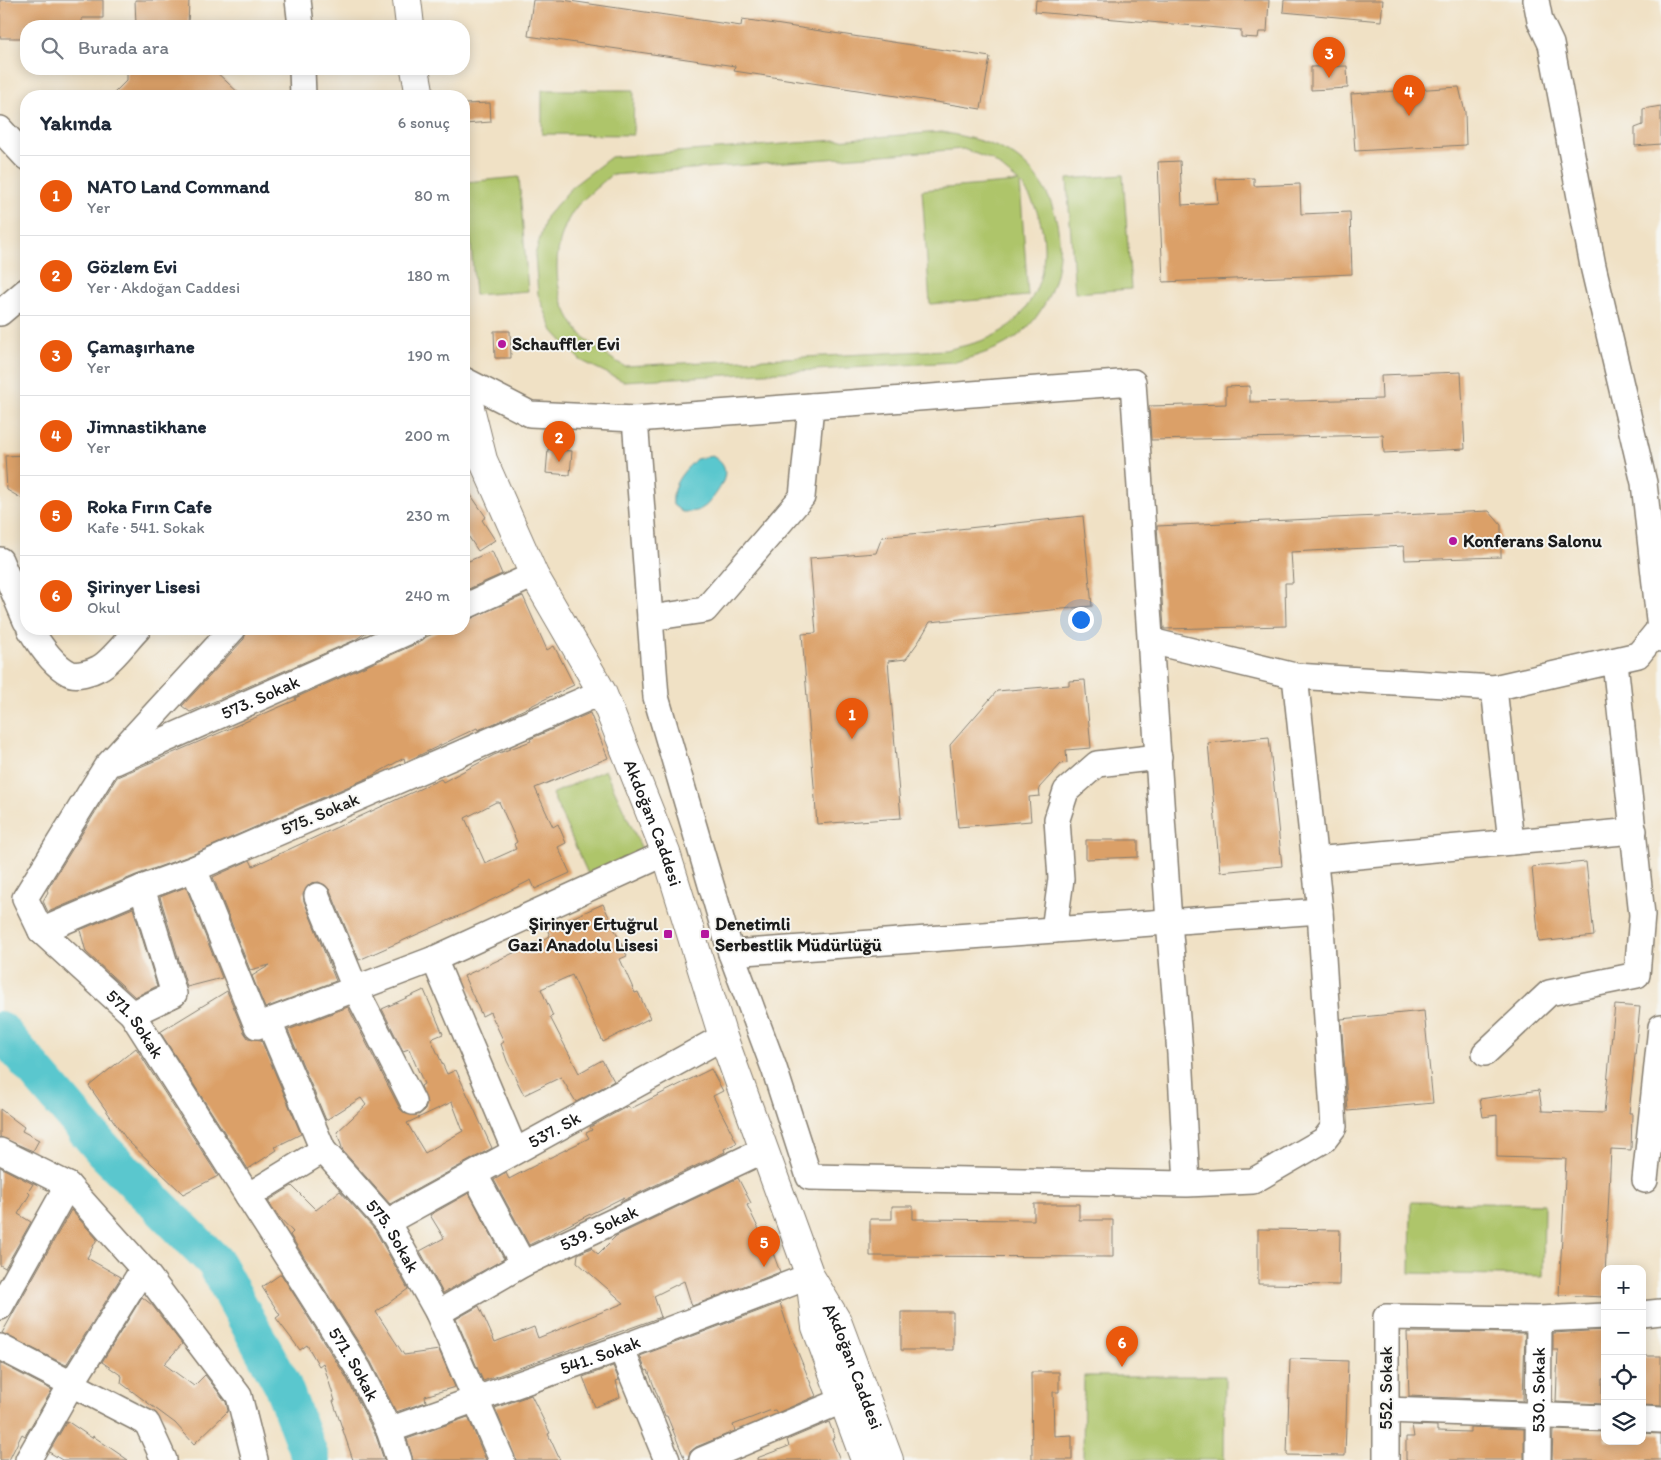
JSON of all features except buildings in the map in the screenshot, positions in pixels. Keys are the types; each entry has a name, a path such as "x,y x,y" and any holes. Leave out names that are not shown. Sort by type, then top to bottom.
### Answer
{"main road":[{"path":"407,0 409,20"},
{"path":"417,75 419,90"},
{"name":"Akdoğan Caddesi","path":"470,408 483,460 534,575 602,692 666,853 723,1037 810,1276 837,1321 889,1460"},
{"name":"Akdoğan Caddesi","path":"810,1276 816,1327 865,1460"}],"street":[{"path":"298,0 300,20"},
{"path":"1151,641 1295,676 1494,688 1615,662 1638,655 1660,634 1644,483 1593,266 1551,44 1540,21 1536,0"},
{"path":"302,75 303,90"},
{"path":"0,129 20,151"},
{"path":"0,313 20,296"},
{"path":"470,383 530,414 635,419 1133,382 1160,756 1187,1184"},
{"path":"650,618 705,610 802,497 811,406"},
{"path":"635,419 656,697 732,953 774,1068 809,1177 1187,1184 1253,1182 1324,1140 1334,1127 1320,911 1295,676"},
{"path":"0,560 20,607"},
{"path":"470,604 534,575"},
{"path":"33,635 38,644 69,674 79,674 100,667 132,635"},
{"name":"571. Sokak","path":"227,635 106,767 25,898 40,931 132,1014 359,1370 389,1430 399,1460"},
{"name":"573. Sokak","path":"106,767 401,635"},
{"path":"1485,1053 1549,992 1638,975 1642,915 1615,662"},
{"path":"1494,688 1510,842"},
{"name":"575. Sokak","path":"502,1460 438,1313 387,1222 322,1150 194,869 602,692"},
{"path":"1054,930 1060,879 1057,819 1066,791 1096,764 1160,756"},
{"path":"1314,860 1634,831"},
{"path":"263,1024 434,959 666,853"},
{"path":"40,931 142,888 194,869"},
{"path":"132,1014 174,994 142,888"},
{"path":"317,896 355,988 413,1102"},
{"path":"732,953 1320,911"},
{"path":"434,959 515,1151"},
{"path":"1645,1180 1661,1026"},
{"name":"537. Sk","path":"387,1222 723,1037"},
{"path":"248,1196 322,1150"},
{"name":"539. Sokak","path":"438,1313 523,1264 764,1150"},
{"path":"0,1151 68,1185 144,1269 239,1396 256,1460"},
{"path":"475,1175 523,1264"},
{"path":"0,1307 68,1185"},
{"path":"28,1460 72,1383 144,1269"},
{"name":"541. Sokak","path":"389,1430 621,1348 810,1276"},
{"path":"1646,1314 1661,1312"},
{"path":"1539,1320 1601,1316"},
{"name":"552. Sokak","path":"1386,1460 1386,1317 1539,1320"},
{"name":"530. Sokak","path":"1538,1460 1539,1320"},
{"path":"0,1348 72,1383 147,1423 164,1460"},
{"path":"621,1348 666,1460"},
{"path":"702,1460 844,1400"},
{"path":"1386,1410 1601,1418"},
{"path":"1646,1419 1661,1420"}],"green space":[{"path":"542,90 634,90 633,135 542,134"},
{"path":"942,132 979,141 997,147 1014,156 1033,173 1046,193 1055,215 1059,239 1058,263 1052,287 1042,309 1018,336 992,350 955,362 623,381 580,360 553,331 538,294 535,255 546,217 573,186 611,157","holes":["963,149 992,160 1019,182 922,190 930,304 1028,296 1020,183 1031,199 1039,217 1043,236 1044,256 1041,275 1034,293 1024,310 1010,325 995,335 979,342 945,350 624,366 598,349 581,334 568,314 562,299 557,267 562,235 568,220 577,206 611,175"]},
{"path":"1123,175 1131,289 1075,293 1067,179"},
{"path":"519,177 528,291 475,295 470,232 470,182"},
{"path":"605,770 642,849 588,874 552,794"},
{"path":"1411,1202 1544,1204 1543,1276 1410,1273"},
{"path":"1084,1376 1225,1376 1224,1460 1083,1460"}],"water":[{"path":"712,456 722,464 724,469 725,474 722,484 703,508 682,512 673,505 674,491 678,479 696,459"}],"waterway":[{"path":"0,1030 104,1151 215,1262 282,1384 311,1460"}],"place":[{"name":"Çamaşırhane","path":"1329,78"},
{"name":"Jimnastikhane","path":"1409,116"},
{"name":"Schauffler Evi","path":"502,344"},
{"name":"Gözlem Evi","path":"559,462"},
{"name":"Konferans Salonu","path":"1453,541"},
{"name":"NATO Land Command","path":"852,739"},
{"name":"Şirinyer Ertuğrul Gazi Anadolu Lisesi","path":"668,934"},
{"name":"Denetimli Serbestlik Müdürlüğü","path":"705,934"},
{"name":"Roka Fırın Cafe","path":"764,1267"},
{"name":"Şirinyer Lisesi","path":"1122,1367"}]}
